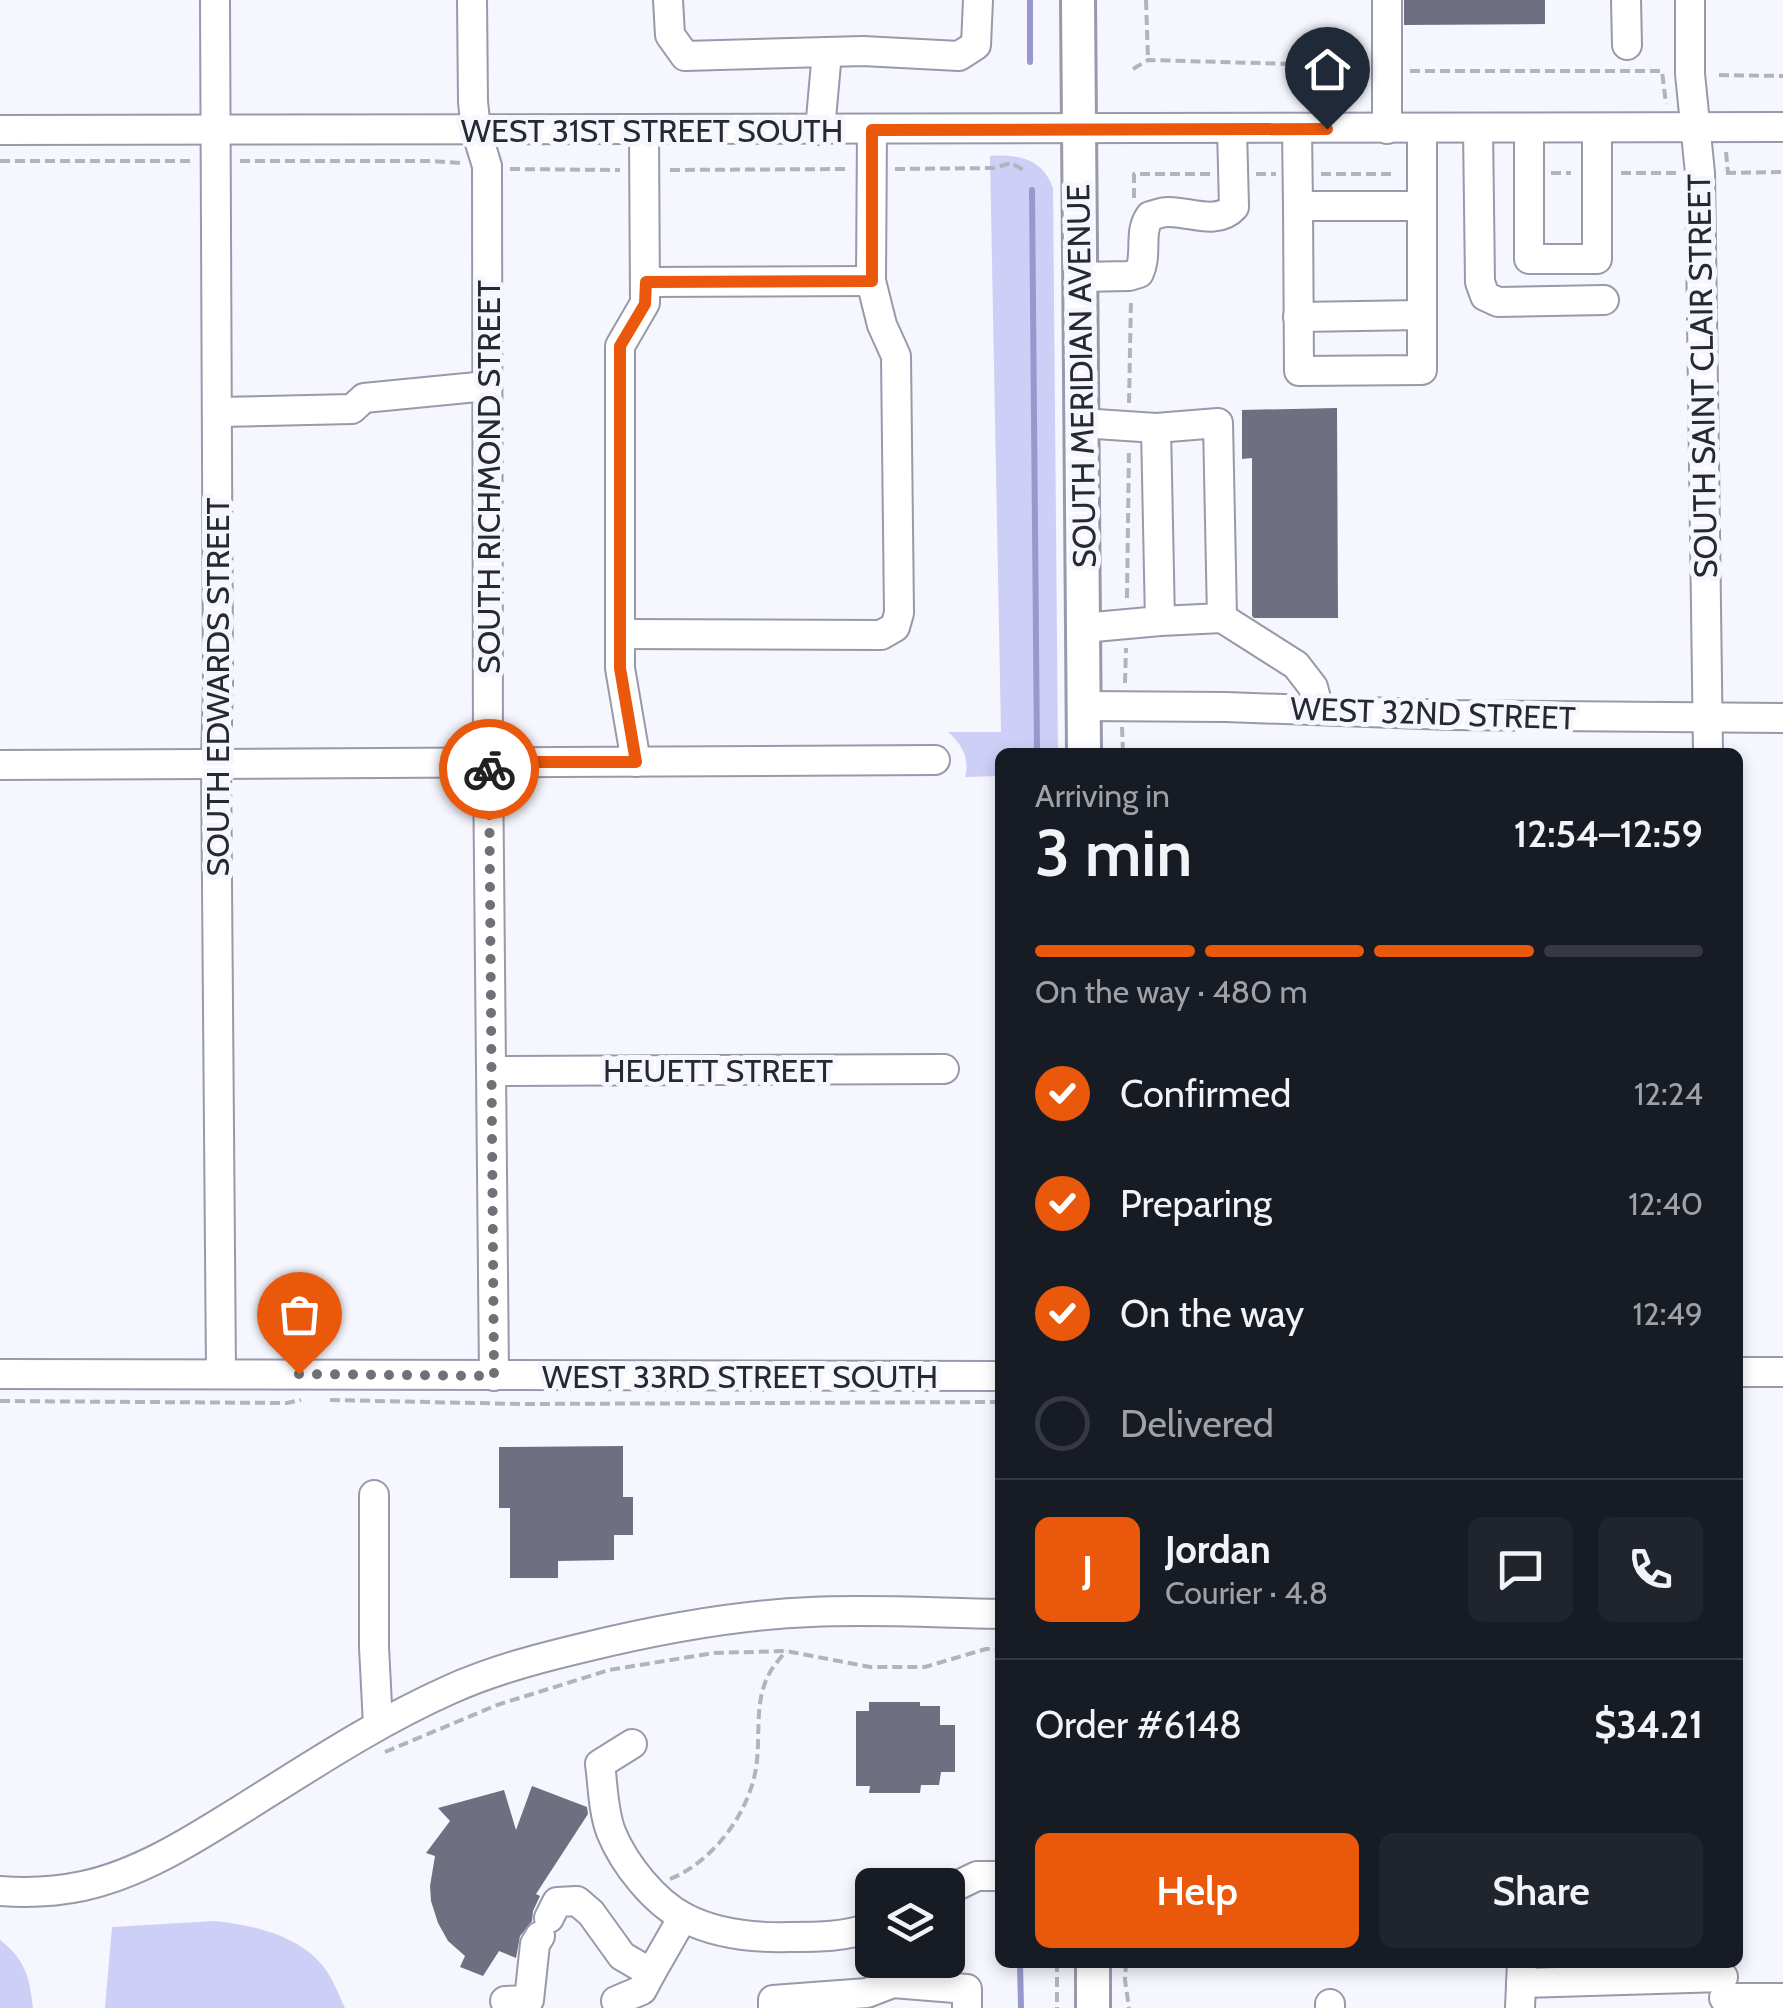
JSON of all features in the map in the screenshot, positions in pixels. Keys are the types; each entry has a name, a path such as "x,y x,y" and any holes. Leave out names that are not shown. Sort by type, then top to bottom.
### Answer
{"main road":[{"name":"SOUTH MERIDIAN AVENUE","path":"1078,0 1084,748"},
{"path":"1093,1968 1094,2008"}],"street":[{"name":"SOUTH EDWARDS STREET","path":"215,0 220,1373"},
{"name":"SOUTH RICHMOND STREET","path":"472,0 473,102 476,130 487,166 494,1376"},
{"path":"668,0 670,36 685,56 864,50 960,56 976,46 978,0"},
{"path":"1387,0 1387,129"},
{"path":"1626,0 1627,46"},
{"name":"SOUTH SAINT CLAIR STREET","path":"1690,0 1690,74 1682,127 1700,173 1708,748"},
{"path":"820,130 826,52"},
{"path":"1478,128 1480,282 1485,296 1498,302 1604,300"},
{"path":"1529,128 1529,259 1596,259 1597,128"},
{"name":"WEST 31ST STREET SOUTH","path":"0,130 1783,128"},
{"path":"1080,277 1139,273 1144,263 1143,226 1150,216 1165,212 1217,217 1227,214 1234,207 1232,129"},
{"path":"1297,129 1299,371 1422,370 1422,129"},
{"path":"636,762 620,668 620,346 645,304 644,130"},
{"path":"621,634 881,635 895,627 899,613 896,356 882,325 872,281 872,130"},
{"path":"1298,206 1422,206"},
{"path":"646,282 872,281"},
{"path":"1298,316 1422,316"},
{"path":"217,412 352,410 364,398 487,386"},
{"path":"1081,423 1156,428 1218,424 1222,618"},
{"path":"1156,428 1160,620"},
{"path":"1083,628 1222,618 1296,665 1313,687 1319,710"},
{"name":"WEST 32ND STREET","path":"1084,706 1783,718"},
{"path":"0,765 936,760"},
{"name":"HEUETT STREET","path":"492,1070 944,1070"},
{"path":"1743,1372 1783,1372"},
{"name":"WEST 33RD STREET SOUTH","path":"0,1374 995,1376"},
{"path":"374,1495 378,1726"},
{"path":"0,1891 37,1893 85,1886 120,1874 190,1842 378,1726 451,1689 511,1667 654,1630 735,1618 812,1612 995,1614"},
{"path":"632,1744 600,1764 610,1830 647,1887 684,1918 731,1933 768,1938 855,1933"},
{"path":"965,1882 977,1876 995,1876"},
{"path":"506,2001 529,2000 535,1944 557,1902 577,1900 591,1912 646,1990"},
{"path":"616,2001 646,1990 684,1918"},
{"path":"772,2008 773,2000 804,2003 867,1994 893,1983 967,1988 968,2008"},
{"path":"1521,1985 1723,1986 1783,1998"}],"path":[{"path":"1146,0 1148,60"},
{"path":"1134,69 1148,60 1349,64 1420,72 1662,71 1682,127"},
{"path":"1718,75 1783,76"},
{"path":"0,161 432,161 519,170 994,168 1011,163 1026,172"},
{"path":"0,1402 287,1403 314,1397"},
{"path":"326,1400 523,1404 995,1402"},
{"path":"379,1754 497,1705 608,1670 714,1653 786,1651 870,1667 925,1667 995,1649"},
{"path":"647,1887 676,1878 708,1856 731,1828 751,1792 757,1761 759,1708 767,1677 786,1651"},
{"path":"1057,1968 1057,2008"},
{"path":"1126,1968 1129,2008"}],"shaded area":[{"path":"990,156 1028,160 1043,170 1053,188 1058,748 995,748 995,776 965,777 964,752 948,732 1001,732"},
{"path":"215,1921 259,1929 301,1946 326,1970 345,2008 105,2008 112,1927"},
{"path":"0,1940 25,1970 33,2008 0,2008"}],"building":[{"path":"1404,0 1545,0 1545,24 1404,25"},
{"path":"1337,408 1338,618 1254,618 1252,458 1242,459 1242,410"},
{"path":"623,1446 623,1497 633,1497 633,1535 614,1535 614,1560 558,1561 558,1578 510,1578 510,1508 499,1508 499,1447"},
{"path":"869,1702 940,1706 940,1725 955,1725 955,1772 941,1772 939,1785 921,1785 920,1793 869,1793 870,1786 856,1786 856,1711 869,1711"},
{"path":"532,1786 587,1807 588,1814 536,1894 540,1896 532,1921 520,1936 516,1958 499,1951 483,1976 460,1967 465,1956 448,1941 438,1923 430,1886 435,1856 426,1853 450,1821 438,1808 504,1790 516,1830"}],"waterway":[{"path":"1030,0 1030,62"},
{"path":"1032,190 1037,748"},
{"path":"1020,1968 1021,2008"}],"way so far":[{"path":"299,1374 494,1376 489,769"}],"route":[{"path":"489,769 488,762 636,762 620,668 620,346 645,304 646,282 872,281 872,130 1327,129"}]}
